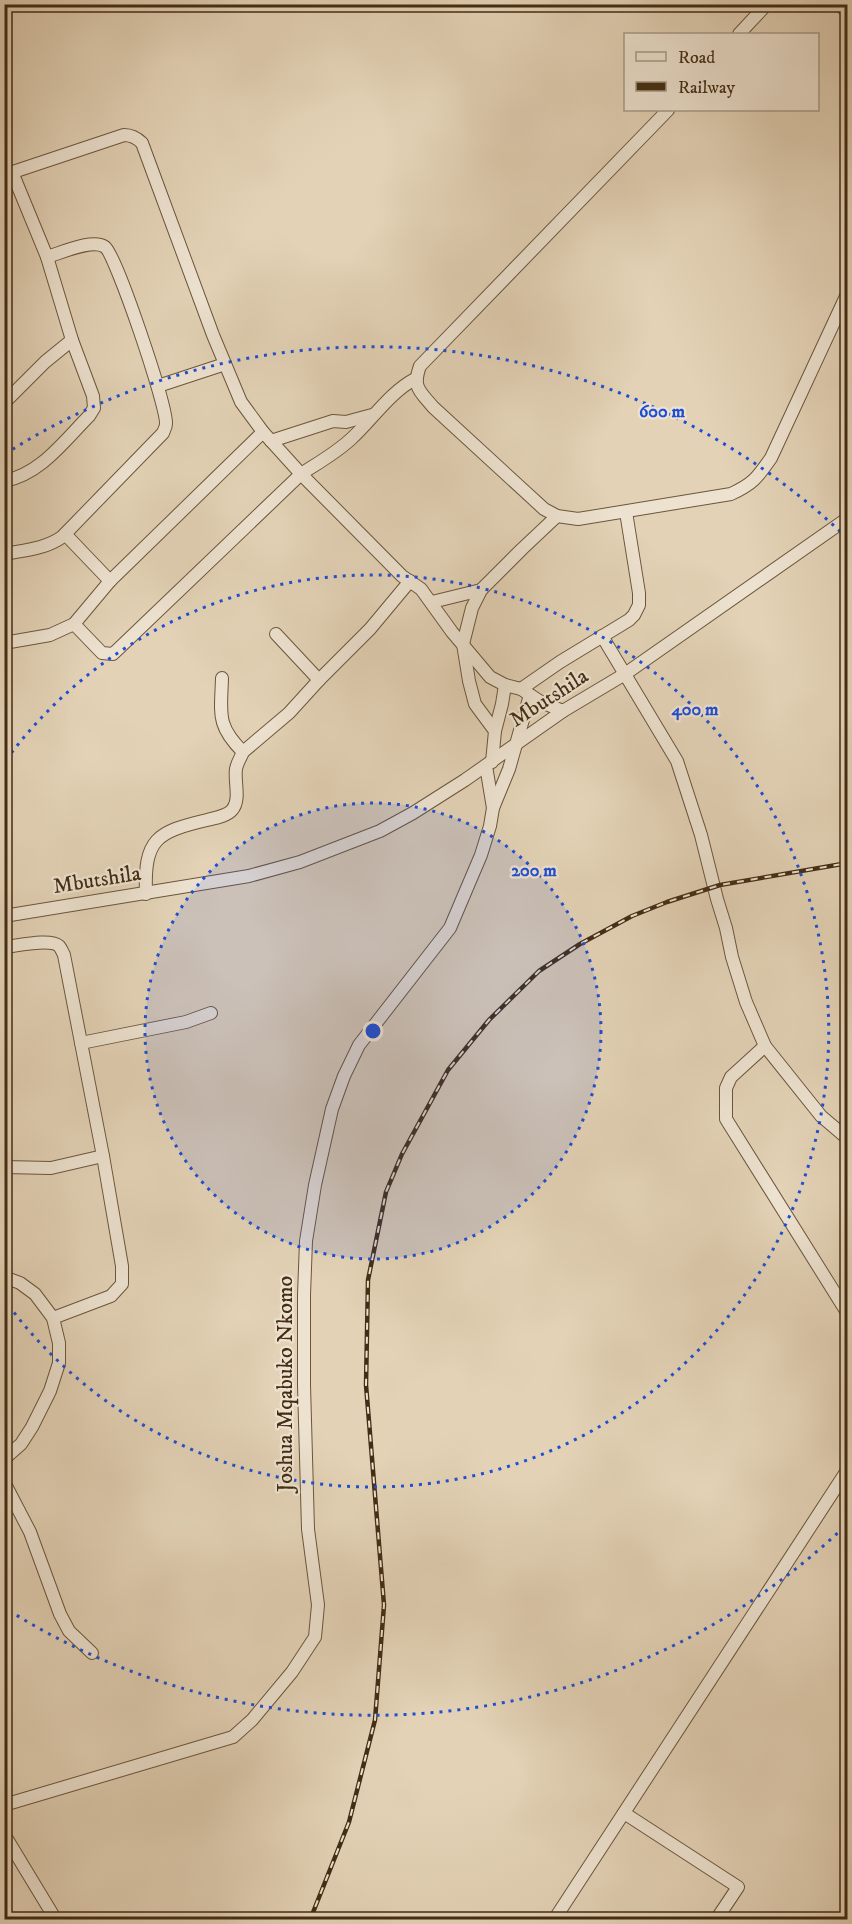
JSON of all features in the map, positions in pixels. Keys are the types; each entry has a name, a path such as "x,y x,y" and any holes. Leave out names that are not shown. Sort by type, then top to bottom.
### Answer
{"street":[{"path":"740,33 766,4"},
{"path":"838,4 848,13"},
{"path":"667,111 420,366 415,379 417,389 433,407 544,509 557,516 578,519 731,494 756,479 771,458 848,292"},
{"path":"4,481 22,476 42,463 89,416 94,408 93,396 72,340 47,257 8,173 129,135 142,143 225,364 242,402 267,437 301,474 410,581 421,589 452,632 490,677 505,686 526,692 541,702 564,711"},
{"path":"4,554 44,546 65,534 163,432 166,425 158,386 118,271 106,248 91,244 47,257"},
{"path":"4,403 45,362 72,340"},
{"path":"158,386 225,364"},
{"path":"74,624 102,653 113,654 301,474 333,455 404,385 415,379"},
{"path":"4,642 50,634 74,624 110,581 267,437 372,416"},
{"path":"493,808 517,745 526,692 602,636 629,620 639,605 626,512"},
{"path":"495,731 475,704 469,681 463,645 472,608 481,590 557,516"},
{"path":"602,636 625,674 848,518"},
{"path":"65,534 110,581"},
{"path":"146,894 146,867 152,846 159,837 187,825 226,814 234,808 236,770 243,752 289,713 370,629 410,581"},
{"path":"432,602 481,590"},
{"path":"276,634 319,680"},
{"name":"Mbutshila","path":"4,916 249,876 300,862 380,831 413,813 489,764 564,711 625,674 677,761 701,836 742,991 765,1046 821,1116 848,1139"},
{"path":"222,678 222,722 230,739 243,752"},
{"path":"493,808 489,764 505,686"},
{"name":"Joshua Mqabuko Nkomo","path":"4,1805 233,1737 259,1712 292,1672 315,1637 318,1605 308,1529 304,1385 306,1241 315,1185 332,1109 344,1076 359,1046 450,928 481,855 493,808"},
{"path":"4,947 46,942 54,944 60,947 66,963 122,1266 122,1284 111,1296 53,1318"},
{"path":"81,1044 186,1022 211,1013"},
{"path":"765,1046 731,1077 726,1088 726,1119 848,1314"},
{"path":"4,1167 51,1168 103,1156"},
{"path":"4,1277 20,1283 35,1294 53,1318 59,1343 59,1363 50,1391 21,1444 4,1459"},
{"path":"555,1920 848,1469"},
{"path":"4,1482 30,1532 60,1614 69,1631 92,1653"},
{"path":"624,1813 738,1887 716,1920"},
{"path":"4,1834 56,1920"}],"railway":[{"path":"310,1920 349,1822 375,1720 384,1605 366,1385 368,1280 386,1192 402,1154 448,1070 489,1020 539,971 580,944 632,916 720,885 848,863"}]}
